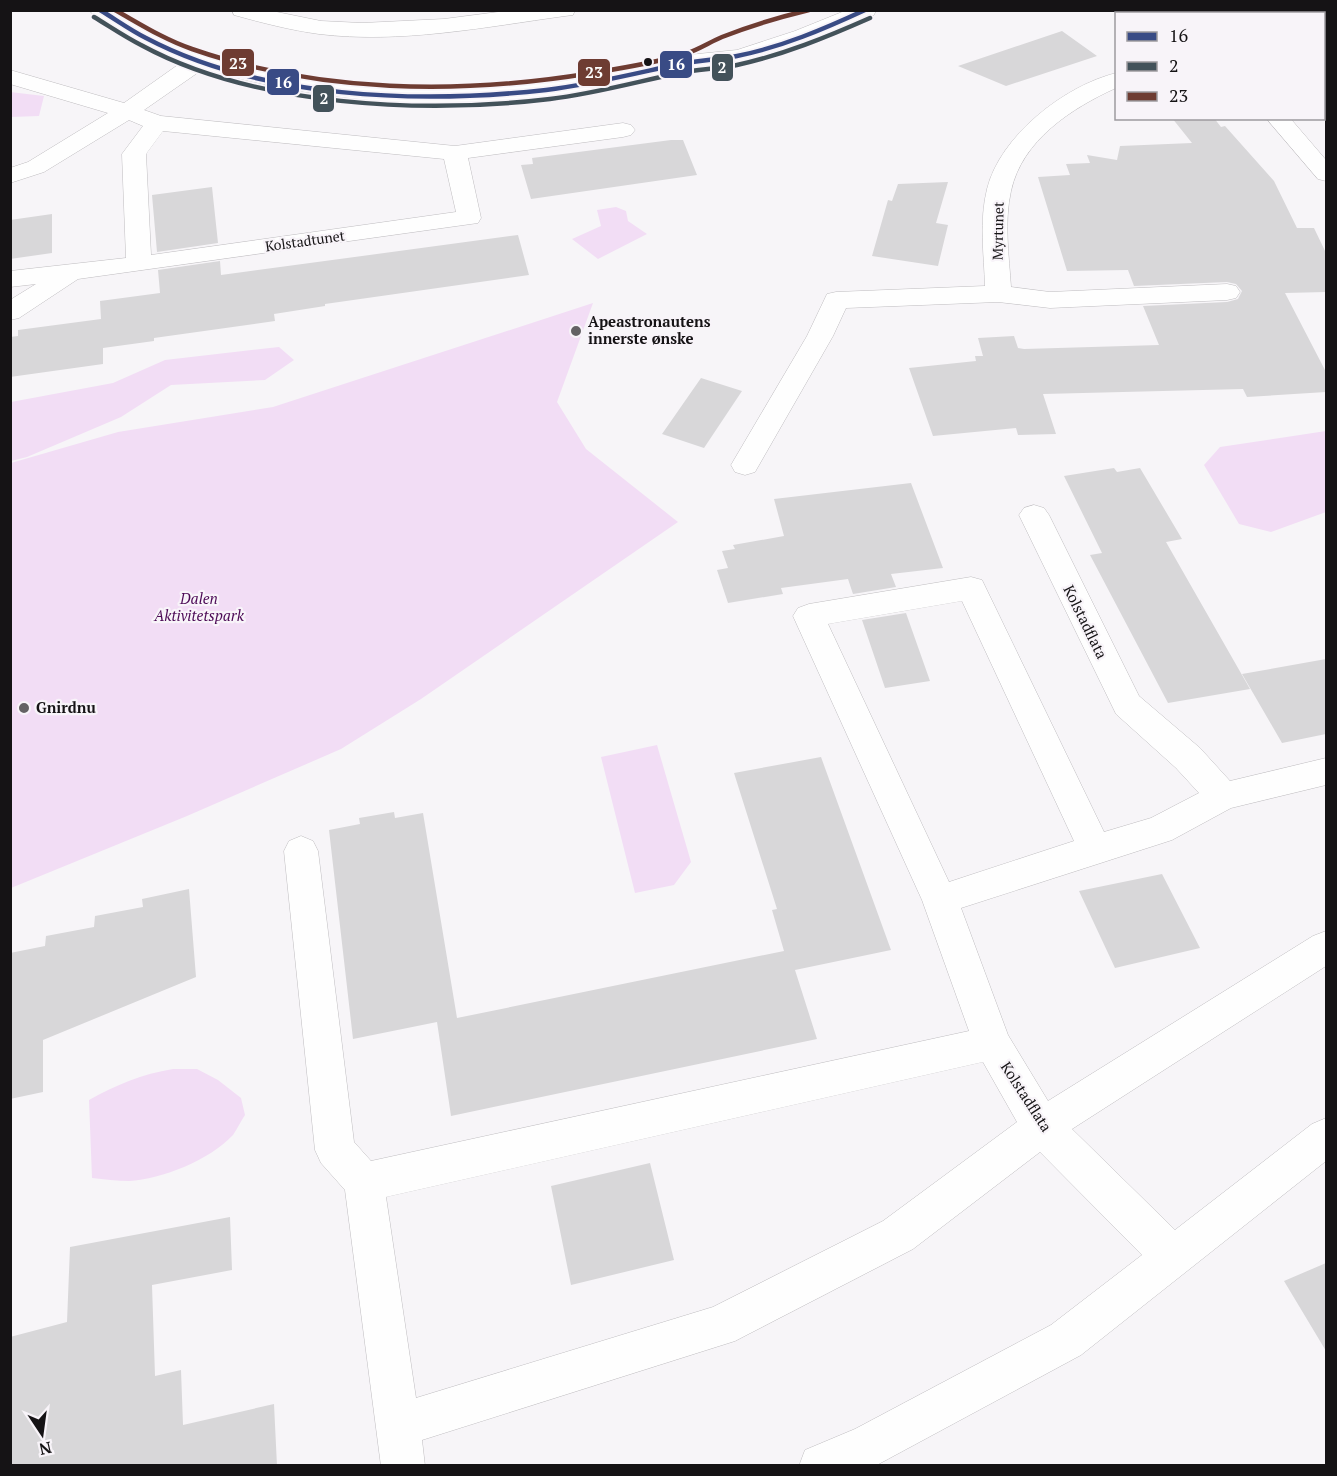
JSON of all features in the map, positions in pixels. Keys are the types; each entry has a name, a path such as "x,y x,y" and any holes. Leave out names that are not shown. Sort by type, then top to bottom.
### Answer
{"street":[{"path":"99,10 110,18 198,61 271,79 350,91 426,95 543,90 630,76 691,62 746,53 834,25 866,10"},
{"path":"242,10 274,22 353,29 406,29 565,10"},
{"path":"353,29 365,10"},
{"path":"691,62 726,45 823,16 857,10"},
{"path":"10,176 36,167 127,111 198,61"},
{"path":"10,77 127,111 157,123 455,153 623,130"},
{"name":"Myrtunet","path":"998,294 996,220 999,189 1006,171 1026,142 1055,114 1089,91 1115,80"},
{"path":"1279,120 1326,174"},
{"path":"139,264 134,154 157,123"},
{"name":"Kolstadtunet","path":"10,279 139,264 469,218 455,153"},
{"name":"Kolstadtunet","path":"10,312 74,270"},
{"path":"745,465 820,336 836,300 998,294 1050,300 1227,292"},
{"name":"Kolstadflata","path":"1034,516 1127,705 1188,758 1223,796"},
{"name":"Kolstadflata","path":"1095,849 971,588 809,616 940,900 992,1043 1042,1127 1172,1256"},
{"path":"940,900 1160,830 1223,796 1326,772"},
{"path":"301,851 334,1150 364,1182 400,1446 720,1326 898,1235 1042,1127 1140,1062 1326,947"},
{"path":"364,1182 992,1043"},
{"path":"821,1466 871,1445 1066,1340 1326,1137"}],"green space":[{"path":"10,92 44,96 39,116 11,117"},
{"path":"616,207 626,211 628,221 647,234 598,259 572,239 601,226 597,210"},
{"name":"Dalen Aktivitetspark","path":"593,303 557,402 586,449 678,522 421,699 341,749 187,816 11,888 11,463 118,432 273,407"},
{"path":"279,347 294,360 265,380 171,385 121,417 27,457 11,461 11,402 113,383 165,360"},
{"path":"1326,431 1326,512 1271,532 1239,524 1204,465 1220,447"},
{"path":"657,745 691,862 674,885 635,893 601,757"},
{"path":"173,1069 197,1069 218,1080 241,1098 245,1115 233,1135 199,1160 170,1172 129,1181 92,1178 89,1100 130,1081"}],"building":[{"path":"1062,31 1097,56 1006,86 958,66"},
{"path":"1174,120 1216,120 1221,127 1225,126 1274,181 1297,228 1314,228 1326,253 1326,292 1285,293 1326,372 1326,392 1247,397 1243,389 1043,394 1056,434 1018,435 1016,428 933,436 909,368 976,361 975,356 983,356 978,338 1014,336 1018,348 1024,349 1159,345 1143,306 1227,302 1238,299 1242,291 1236,284 1227,282 1134,286 1128,270 1067,271 1038,177 1070,175 1066,164 1090,163 1087,155 1117,160 1120,146 1192,143"},
{"path":"683,140 697,175 531,199 521,165 533,164 532,158"},
{"path":"948,182 936,223 948,225 938,266 872,256 888,200 892,201 898,184"},
{"path":"212,187 218,243 157,252 152,195"},
{"path":"52,214 52,253 10,259 10,220"},
{"path":"518,235 529,275 325,304 325,306 274,314 275,321 154,338 154,341 103,348 103,364 10,377 10,337 18,336 18,330 101,319 100,301 160,293 158,270 220,261 221,275"},
{"path":"701,378 742,391 704,448 662,434"},
{"path":"1114,468 1117,472 1140,468 1182,539 1166,542 1250,689 1168,703 1090,555 1102,553 1064,476"},
{"path":"911,483 943,568 891,574 896,587 853,594 848,579 781,588 783,594 728,603 717,570 728,568 722,551 735,549 733,545 784,536 774,499"},
{"path":"906,613 930,681 885,688 862,620"},
{"path":"1326,659 1326,734 1282,743 1242,674"},
{"path":"821,757 891,950 795,970 817,1039 451,1116 437,1022 353,1039 329,830 360,824 359,818 394,812 395,818 423,813 457,1018 784,951 772,910 777,909 734,773"},
{"path":"1162,874 1200,948 1115,968 1079,891"},
{"path":"189,889 196,977 43,1040 43,1092 10,1099 10,953 45,946 46,936 94,927 95,916 143,907 142,899"},
{"path":"650,1163 674,1260 571,1285 551,1186"},
{"path":"230,1217 232,1270 152,1285 155,1376 181,1370 183,1425 274,1404 277,1466 10,1466 10,1337 67,1322 70,1247"},
{"path":"1326,1263 1326,1351 1284,1281"}],"transit line":[{"name":"16","path":"100,10 147,38 199,61 255,77 314,88 374,94 434,96 492,95 546,90 688,62 737,56 802,37 865,10"},
{"name":"23","path":"115,10 182,45 251,67 312,78 374,85 438,87 501,84 626,67 685,54 743,29 809,10"},
{"name":"2","path":"94,17 142,46 195,69 253,85 313,97 375,104 436,106 550,99 694,70 735,66 791,50 870,18"}],"place":[{"name":"Apeastronautens innerste ønske","path":"576,331"},
{"name":"Gnirdnu","path":"24,708"}]}
